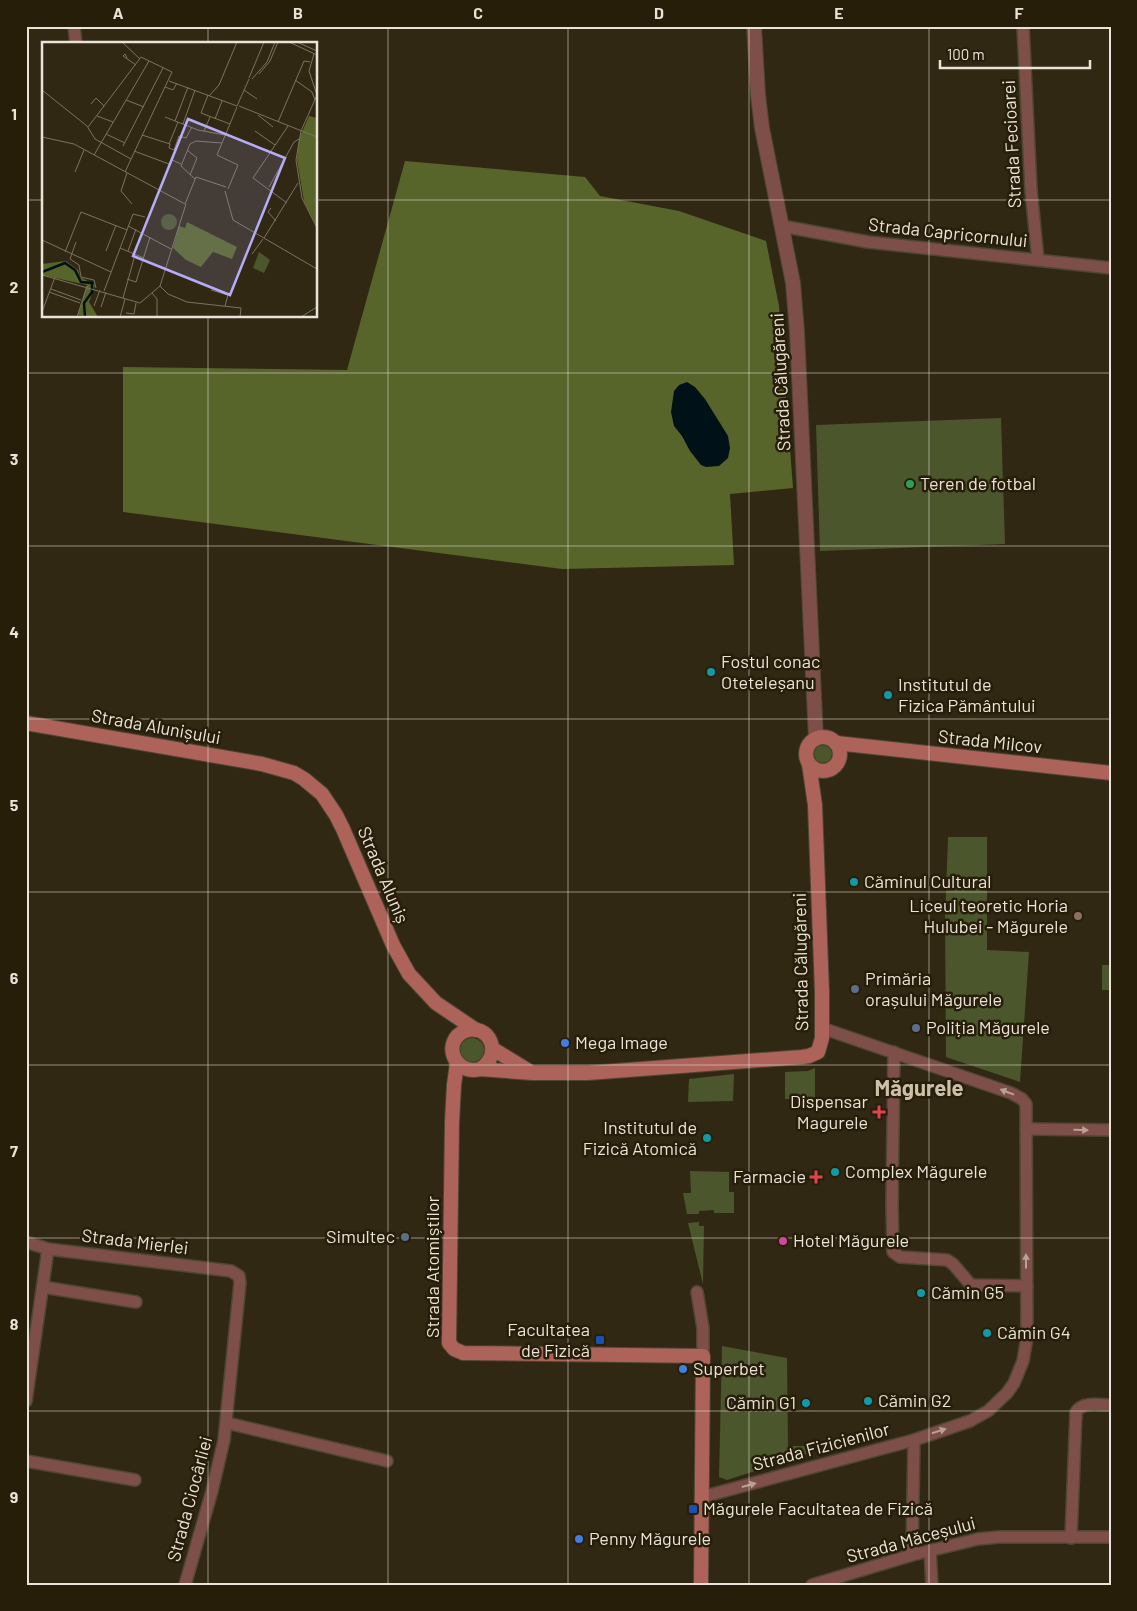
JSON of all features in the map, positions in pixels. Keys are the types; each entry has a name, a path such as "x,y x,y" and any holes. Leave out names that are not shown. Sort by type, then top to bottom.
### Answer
{"main road":[{"name":"Strada Alunișului","path":"26,723 279,768"},
{"path":"827,738 836,743 840,752 839,758 837,763 829,770 818,770 809,764 806,753 811,742 816,739 827,738"},
{"name":"Strada Milcov","path":"836,743 865,748 1111,774"},
{"name":"Strada Milcov","path":"839,758 865,748"},
{"name":"Strada Călugăreni","path":"532,1073 588,1072 753,1061 802,1057 818,1052 821,1044 822,1028 815,805 809,764"},
{"name":"Strada Aluniș","path":"279,768 304,779 322,794 329,803 343,829 400,960 419,986 443,1008 476,1030"},
{"name":"Strada Călugăreni","path":"815,805 821,782 829,770"},
{"name":"Strada Aluniș","path":"443,1008 451,1028 453,1044"},
{"path":"476,1030 489,1039 493,1049 532,1073 468,1067 452,1052 453,1044 457,1037 464,1032 476,1030"},
{"path":"468,1067 489,1061 493,1049"},
{"name":"Strada Atomiștilor","path":"468,1067 454,1084 449,1339 451,1347 463,1353 704,1356"},
{"path":"701,1585 704,1356"}],"street":[{"path":"74,26 76,42"},
{"name":"Strada Călugăreni","path":"754,26 762,128 793,283 797,332 816,739"},
{"name":"Strada Fecioarei","path":"1023,26 1031,190 1038,260"},
{"name":"Strada Capricornului","path":"782,226 868,242 1111,268"},
{"name":"Strada Fizicienilor","path":"702,1497 914,1440 970,1421 988,1411 1007,1393 1014,1383 1026,1350 1026,1104 1017,1096 822,1028"},
{"path":"894,1052 893,1252 900,1257 947,1260 953,1264 971,1285 1026,1286"},
{"path":"1026,1129 1111,1130"},
{"name":"Strada Mierlei","path":"26,1242 48,1249 231,1271 239,1276"},
{"path":"26,1401 48,1249"},
{"name":"Strada Ciocârliei","path":"185,1585 216,1474 227,1422 240,1283 239,1276"},
{"path":"43,1287 136,1302"},
{"path":"697,1292 704,1328 704,1356"},
{"path":"1071,1538 1076,1412 1079,1407 1085,1405 1111,1405"},
{"name":"Strada Ciocârliei","path":"227,1422 387,1461"},
{"path":"912,1555 914,1440"},
{"path":"26,1462 135,1480"},
{"name":"Strada Măceșului","path":"812,1585 930,1550 978,1539 999,1537 1111,1537"},
{"path":"930,1550 932,1585"}],"green space":[{"path":"405,161 585,177 600,196 679,211 766,241 779,306 793,488 730,494 734,565 562,569 123,512 123,367 347,370"},
{"name":"Teren de fotbal","path":"1001,418 1005,544 820,551 816,425"},
{"path":"823,745 829,748 832,754 829,760 823,763 817,760 814,754 817,748"},
{"path":"948,837 987,837 987,950 1029,952 1020,1082 946,1057 945,918"},
{"path":"1102,965 1111,965 1111,990 1102,990"},
{"path":"472,1038 477,1039 483,1045 483,1055 477,1061 472,1062 467,1061 461,1055 460,1050 461,1045 467,1039"},
{"path":"815,1068 815,1099 785,1099 785,1072 808,1071"},
{"path":"734,1074 733,1101 688,1102 689,1079"},
{"path":"690,1171 729,1172 729,1192 734,1192 734,1213 714,1213 714,1210 699,1211 699,1214 687,1214 683,1193 691,1193"},
{"path":"699,1222 699,1226 704,1226 703,1284 688,1223"},
{"path":"722,1346 787,1358 788,1446 814,1446 813,1452 727,1480 719,1477"}],"shaded area":[{"path":"687,382 695,387 705,399 728,436 730,448 728,458 719,466 706,467 701,465 674,426 671,412 674,391 679,385"}],"place":[{"name":"Teren de fotbal","path":"910,484"},
{"name":"Fostul conac Oteteleșanu","path":"711,672"},
{"name":"Institutul de Fizica Pământului","path":"888,695"},
{"name":"Căminul Cultural","path":"854,882"},
{"name":"Liceul teoretic Horia Hulubei - Măgurele","path":"1078,916"},
{"name":"Primăria orașului Măgurele","path":"855,989"},
{"name":"Poliția Măgurele","path":"916,1028"},
{"name":"Mega Image","path":"565,1043"},
{"name":"Dispensar Magurele","path":"879,1112"},
{"name":"Institutul de Fizică Atomică","path":"707,1138"},
{"name":"Complex Măgurele","path":"835,1172"},
{"name":"Farmacie","path":"816,1177"},
{"name":"Simultec","path":"405,1237"},
{"name":"Hotel Măgurele","path":"783,1241"},
{"name":"Cămin G5","path":"921,1293"},
{"name":"Cămin G4","path":"987,1333"},
{"name":"Facultatea de Fizică","path":"600,1340"},
{"name":"Superbet","path":"683,1369"},
{"name":"Cămin G2","path":"868,1401"},
{"name":"Cămin G1","path":"806,1403"},
{"name":"Măgurele Facultatea de Fizică","path":"693,1509"},
{"name":"Penny Măgurele","path":"579,1539"}],"district":[{"name":"Măgurele","path":"919,1088"}]}
